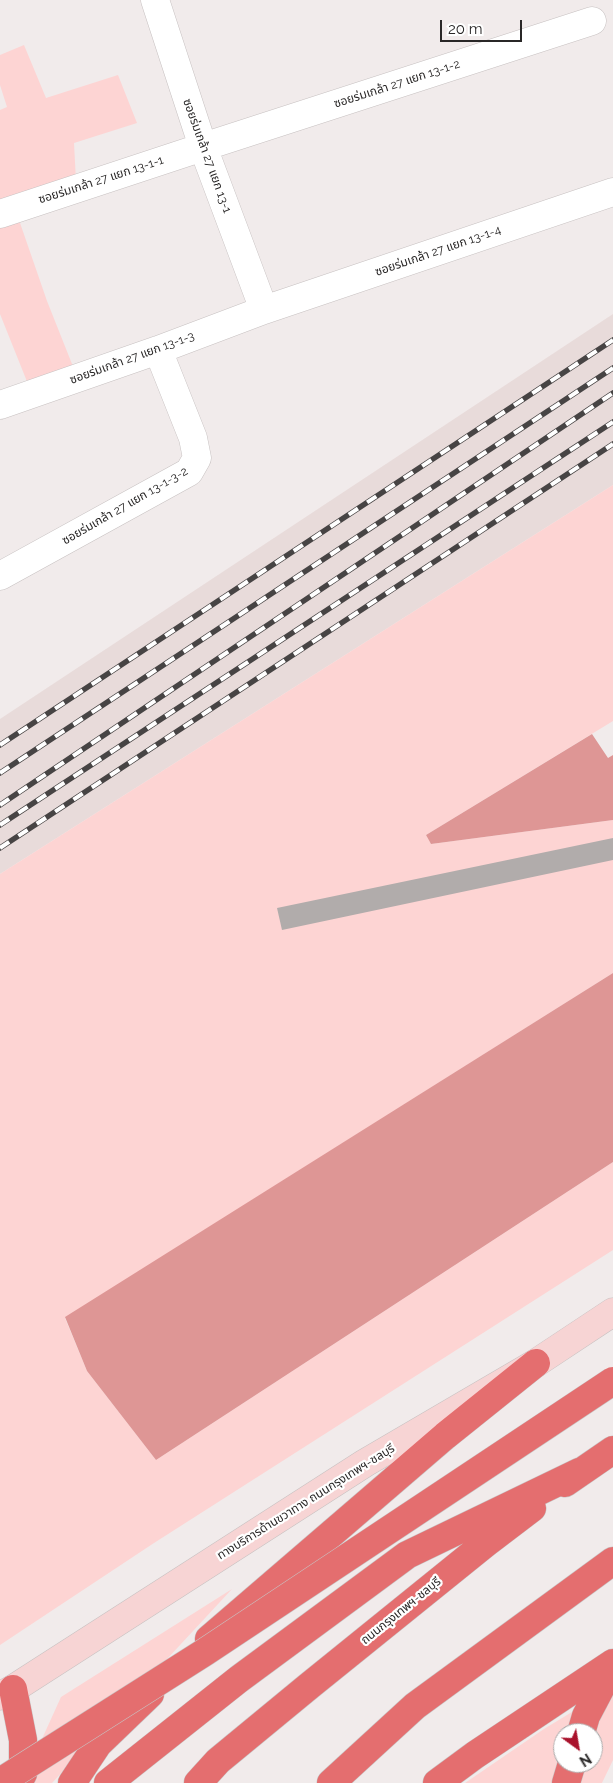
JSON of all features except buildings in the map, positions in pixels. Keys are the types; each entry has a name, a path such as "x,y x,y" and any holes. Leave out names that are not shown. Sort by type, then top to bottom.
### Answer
{"highway":[{"path":"72,1783 98,1744 206,1641 408,1468 536,1363"},
{"path":"0,1782 205,1652 613,1381"},
{"name":"ถนนกรุงเทพฯ-ชลบุรี","path":"198,1783 218,1761 486,1543 579,1472 613,1450"},
{"path":"108,1783 239,1680 407,1555 579,1472"},
{"path":"331,1783 415,1706 613,1561"},
{"path":"437,1783 474,1755 613,1663"},
{"path":"584,1723 613,1667"},
{"path":"7,1693 23,1740 23,1774 17,1783"}],"main road":[{"name":"ทางบริการด้านขวาทาง ถนนกรุงเทพฯ-ชลบุรี","path":"7,1693 365,1463 536,1363 613,1312"}],"street":[{"name":"ซอยร่มเกล้า 27 แยก 13-1","path":"155,0 203,147 264,310"},
{"name":"ซอยร่มเกล้า 27 แยก 13-1-2","path":"203,147 592,21"},
{"name":"ซอยร่มเกล้า 27 แยก 13-1-1","path":"0,214 203,147"},
{"name":"ซอยร่มเกล้า 27 แยก 13-1-4","path":"264,310 613,192"},
{"name":"ซอยร่มเกล้า 27 แยก 13-1-3","path":"0,405 158,350 264,310"},
{"name":"ซอยร่มเกล้า 27 แยก 13-1-3-2","path":"0,576 189,472 197,458 193,438 158,350"}],"shaded area":[{"path":"24,45 46,98 118,75 137,123 74,143 76,181 0,206 0,110 7,107 0,85 0,55"},
{"path":"19,220 47,301 74,369 28,384 0,314 0,226"},
{"path":"613,314 613,485 0,874 0,719"},
{"path":"613,485 613,721 426,835 431,844 613,820 613,973 65,1318 87,1371 156,1460 613,1162 613,1250 154,1543 0,1645 0,874"},
{"path":"592,734 608,758 613,755 613,820 431,844 426,835"},
{"path":"613,973 613,1162 156,1460 87,1371 65,1317"},
{"path":"232,1589 52,1783 22,1783 61,1697"},
{"path":"613,1687 613,1760 602,1783 465,1783 553,1724 553,1773 603,1773 603,1723 554,1723"}],"railway":[{"path":"0,745 613,340"},
{"path":"0,773 613,368"},
{"path":"0,805 613,393"},
{"path":"0,825 613,422"},
{"path":"0,848 613,444"}]}
